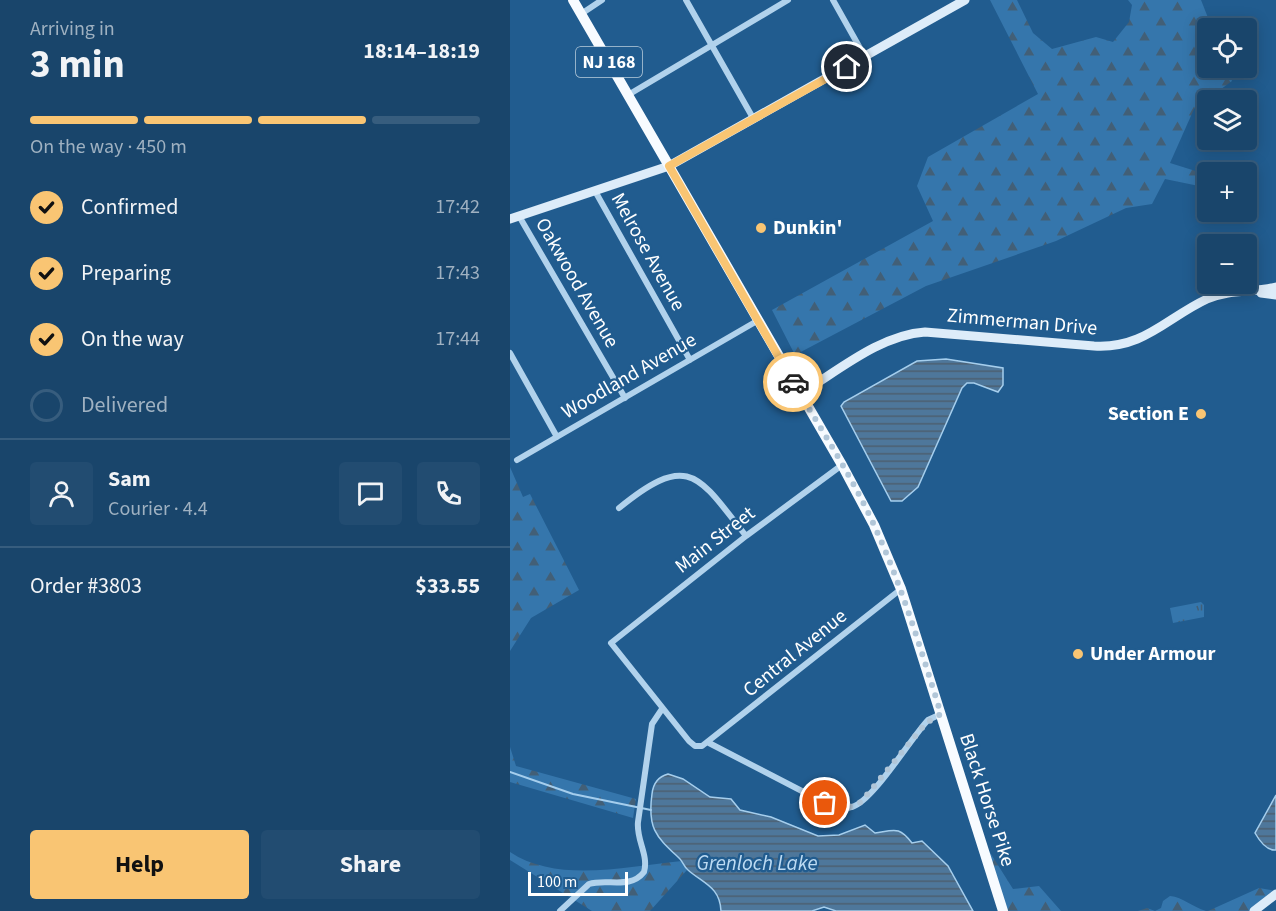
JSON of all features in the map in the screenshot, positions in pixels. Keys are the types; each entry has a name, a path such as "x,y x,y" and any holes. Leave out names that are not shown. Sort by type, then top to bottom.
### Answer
{"main road":[{"name":"Black Horse Pike","path":"573,0 842,465 874,525 901,590 1003,911"}],"street":[{"path":"581,14 602,0"},
{"path":"686,0 753,118"},
{"path":"628,95 788,0"},
{"path":"833,0 865,57"},
{"path":"515,217 669,166 965,0"},
{"name":"Melrose Avenue","path":"595,191 690,360"},
{"name":"Oakwood Avenue","path":"515,217 625,398"},
{"name":"Zimmerman Drive","path":"1257,290 1276,287"},
{"name":"Zimmerman Drive","path":"1257,293 1276,295"},
{"name":"Zimmerman Drive","path":"800,394 885,343 906,334 925,332 1094,346 1119,345 1148,335 1208,299 1233,294"},
{"name":"Woodland Avenue","path":"517,460 757,321"},
{"path":"510,353 557,437"},
{"name":"Main Street","path":"662,709 611,643 746,536 842,465"},
{"path":"620,508 654,481 668,477 688,477 708,489 746,536"},
{"name":"Central Avenue","path":"709,743 901,590"},
{"path":"560,911 589,884 626,883 641,876 646,861 638,836 640,806 652,724 662,709 692,744 698,747 709,743 825,803 846,808 857,806 864,800 926,723 941,714"},
{"path":"1254,911 1276,894"}],"green space":[{"path":"990,0 1017,0 1033,33 1052,49 1096,37 1113,42 1129,22 1132,5 1128,0 1201,0 1208,18 1197,18 1197,78 1231,78 1232,81 1220,90 1197,90 1197,107 1170,163 1197,171 1197,186 1165,179 1152,204 1126,208 1056,241 926,286 795,355 772,310 933,221 917,186 928,157 1038,94"},
{"path":"510,467 523,497 530,494 579,590 531,618 510,651"},
{"path":"1201,602 1204,605 1204,617 1173,623 1170,608"},
{"path":"510,747 516,766 636,799 633,818 510,782"},
{"path":"979,835 1013,889 1039,886 1061,911 1003,911"},
{"path":"510,852 529,862 550,868 617,869 682,861 687,870 650,911 592,911 510,860"},
{"path":"1259,888 1276,891 1253,911 1208,911"},
{"path":"1170,896 1206,911 1155,911 1161,908 1163,901"},
{"path":"1147,908 1155,911 1138,911"}],"water":[{"path":"946,359 1003,368 1003,385 998,392 974,383 967,383 962,388 918,487 902,501 891,501 841,406 844,402 917,361"},
{"name":"Grenloch Lake","path":"668,774 683,779 710,797 731,799 740,810 771,817 818,836 839,835 865,825 875,833 896,831 904,834 912,843 922,841 948,866 973,911 836,911 824,907 812,911 721,911 718,896 714,891 687,869 655,832 651,816 653,787 658,779"},
{"path":"1276,795 1276,850 1273,850 1266,847 1255,833"}],"waterway":[{"path":"510,772 573,794 651,810"}],"way so far":[{"path":"793,382 860,495 874,525 901,590 941,714 932,717 926,723 875,788 857,806 839,808 825,803"}],"place":[{"name":"Dunkin'","path":"761,228"},
{"name":"Section E","path":"1201,414"},
{"name":"Under Armour","path":"1078,654"}],"route":[{"path":"793,382 669,166 847,67"}]}
